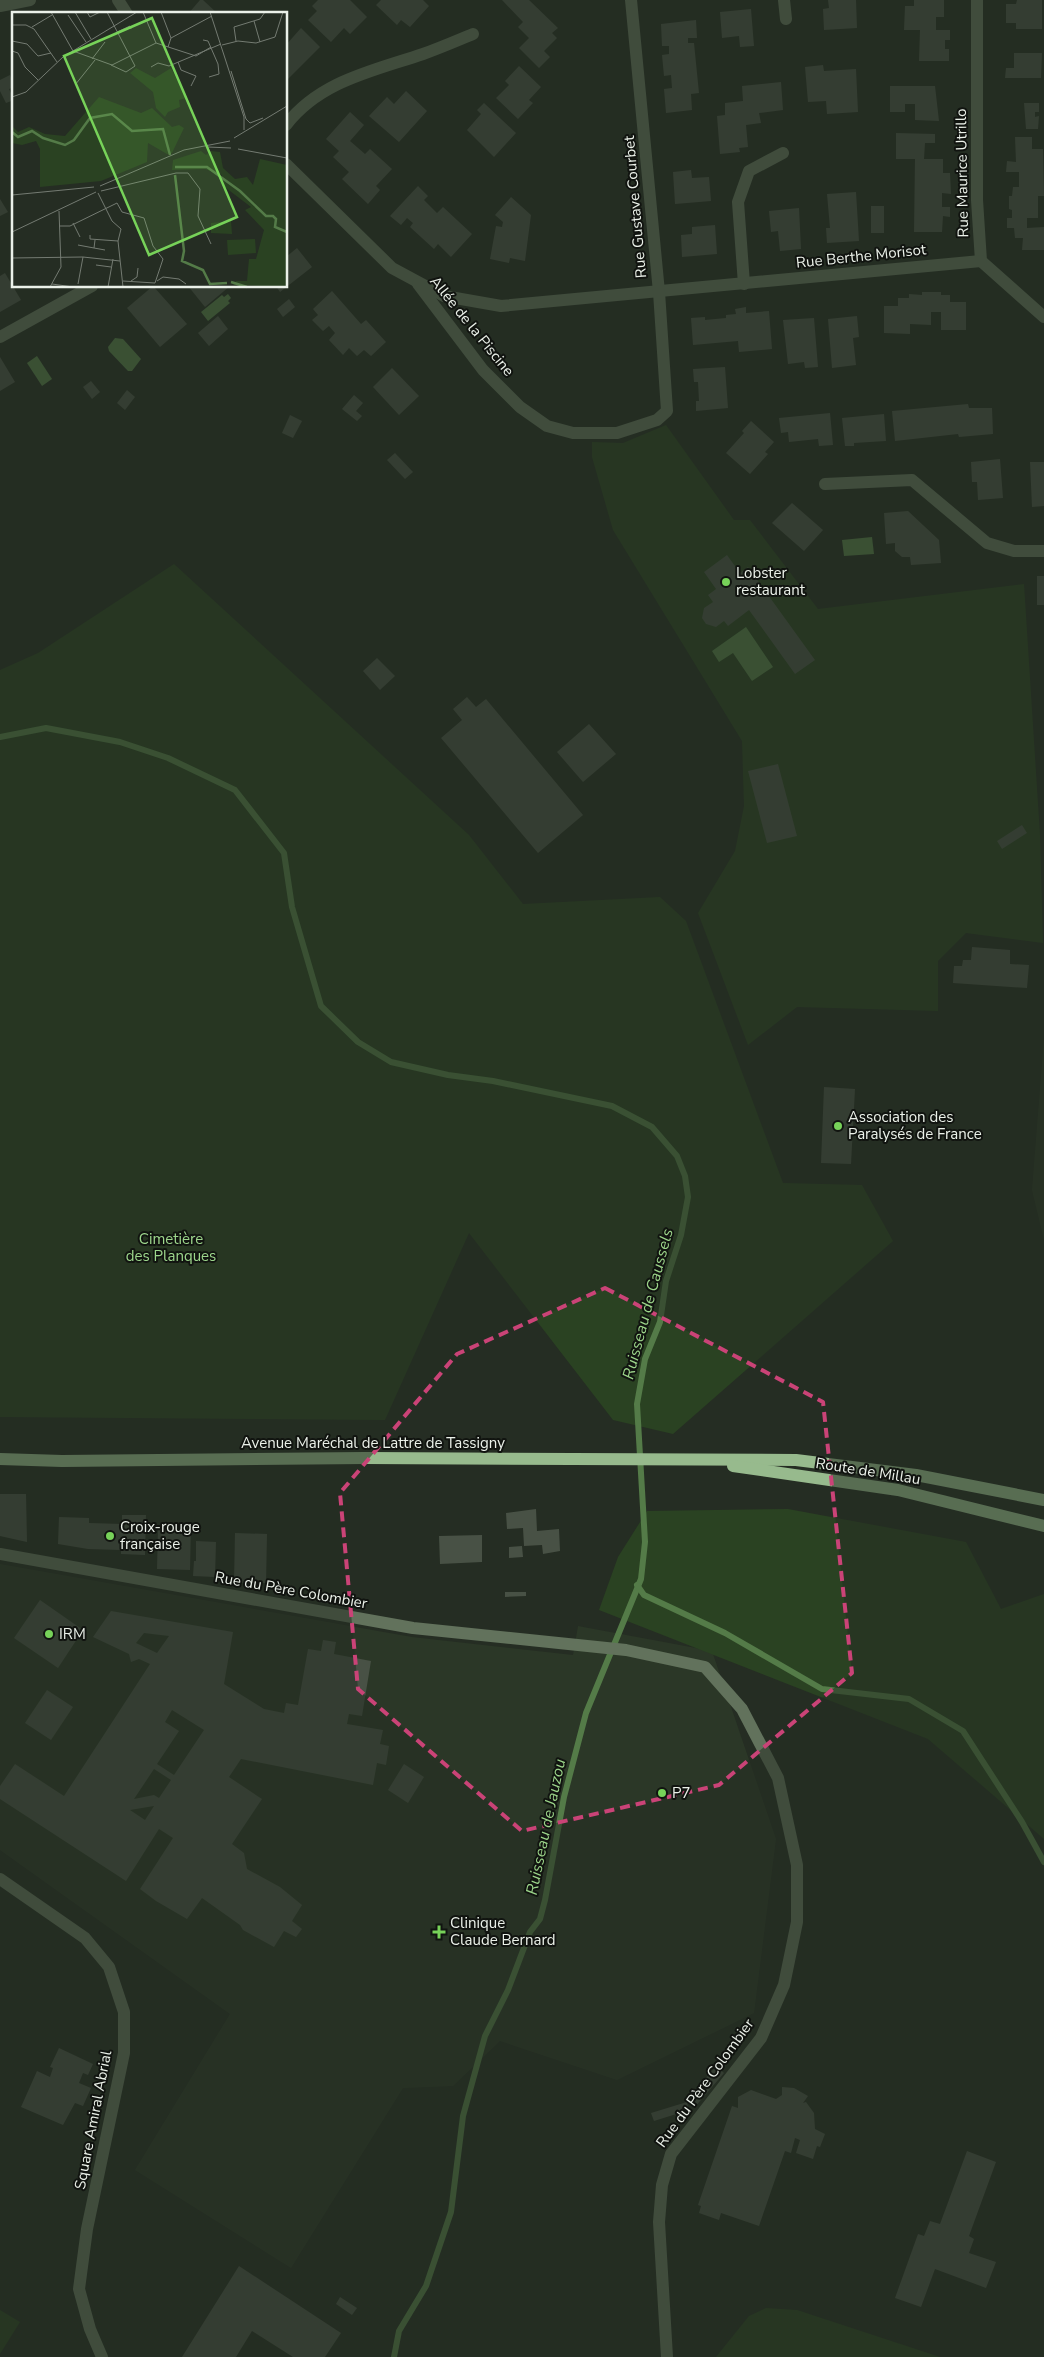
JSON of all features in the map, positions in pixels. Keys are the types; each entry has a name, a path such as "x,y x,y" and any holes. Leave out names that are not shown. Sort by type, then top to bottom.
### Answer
{"main road":[{"name":"Avenue Maréchal de Lattre de Tassigny","path":"0,1459 62,1461 365,1458 684,1459"},
{"path":"684,1459 796,1460 916,1475 1044,1500"},
{"name":"Route de Millau","path":"684,1459 898,1490 1044,1526"},
{"name":"Avenue Maréchal de Lattre de Tassigny","path":"0,1466 62,1461"}],"street":[{"path":"0,6 30,0"},
{"path":"118,0 125,12"},
{"name":"Rue Gustave Courbet","path":"631,0 659,292 667,411"},
{"path":"784,0 786,19"},
{"name":"Rue Maurice Utrillo","path":"977,0 977,200 981,261"},
{"path":"288,123 330,86 473,34"},
{"path":"744,284 738,202 749,171 783,153"},
{"name":"Allée de la Piscine","path":"291,175 392,268 444,296 501,306 659,292"},
{"path":"981,261 1044,317"},
{"name":"Rue Berthe Morisot","path":"659,292 981,261"},
{"name":"Allée de la Piscine","path":"414,280 483,370 520,407 547,426 573,433 617,434 657,420 667,411"},
{"path":"0,337 88,288"},
{"path":"825,484 912,480 987,543 1014,552 1044,552"},
{"name":"Rue du Père Colombier","path":"0,1554 413,1628 626,1650 705,1668 742,1709 778,1778 797,1865 797,1922 784,1985 761,2038 672,2154 662,2185 659,2222 667,2357"},
{"name":"Square Amiral Abrial","path":"0,1879 85,1938 109,1967 124,2012 124,2053 88,2229 79,2289 90,2329 102,2357"}],"highlighted area":[{"path":"605,1288 823,1402 852,1673 719,1785 522,1831 358,1689 340,1493 457,1354"}],"shaded area":[{"path":"228,294 231,298 228,301 230,303 208,321 201,312 222,295 224,297"},
{"path":"115,338 123,339 141,359 132,371 128,371 109,351 108,347"},
{"path":"37,356 52,379 42,386 27,363"},
{"path":"872,537 874,554 844,556 842,540"},
{"path":"746,627 773,667 752,681 733,653 719,662 712,651"},
{"path":"1044,1038 1044,1240 1032,1190"},
{"name":"Clinique Claude Bernard","path":"0,1564 412,1637 573,1655 578,1626 712,1651 776,1839 754,2013 617,2080 500,2041 453,2086 403,2088 291,2268 135,2170 230,2014 0,1850"}],"green space":[{"path":"666,425 734,520 750,520 818,609 1024,584 1040,835 1043,943 966,933 938,961 938,1011 797,1007 748,1045 698,913 735,851 744,806 742,741 613,530 592,457 592,442 623,443"},
{"name":"Cimetière des Planques","path":"174,564 469,835 523,904 660,897 686,921 783,1183 862,1185 893,1241 673,1434 613,1420 469,1233 385,1420 0,1417 0,670 38,653"},
{"path":"788,1509 966,1542 1001,1609 1044,1594 1044,1839 928,1739 599,1610 618,1557 647,1511"},
{"path":"766,2308 797,2310 940,2357 716,2357 749,2316"},
{"path":"0,2310 20,2322 0,2354"}],"building":[{"path":"200,0 203,0 216,12 190,12"},
{"path":"318,0 350,0 367,17 350,34 344,28 331,42 308,20 317,11 312,6"},
{"path":"381,0 423,0 429,6 410,27 401,20 397,25 376,5"},
{"path":"502,0 529,0 558,28 552,33 557,38 544,51 550,57 539,68 519,48 529,38 518,27 523,22"},
{"path":"828,0 856,0 857,28 824,30 823,9 829,8"},
{"path":"914,0 944,0 944,17 936,17 936,30 950,30 950,40 945,40 945,49 949,49 949,61 919,61 920,30 904,30 905,6 914,6"},
{"path":"1017,0 1042,0 1042,29 1016,29 1016,23 1006,23 1006,4 1016,4"},
{"path":"751,9 754,46 740,47 739,36 722,38 720,12"},
{"path":"696,20 697,38 688,38 688,43 694,43 699,93 691,94 692,110 666,113 664,89 672,88 671,75 664,76 662,55 669,54 669,46 662,46 661,24"},
{"path":"301,28 320,47 288,79 288,43"},
{"path":"1014,53 1042,53 1041,78 1005,78 1006,68 1014,68"},
{"path":"823,65 824,71 856,69 858,112 827,114 826,101 808,102 805,67"},
{"path":"519,66 541,87 529,100 533,103 518,119 496,98 509,85 505,81"},
{"path":"10,75 12,88 9,89 12,101 6,103 0,91 0,80"},
{"path":"781,82 783,110 759,113 761,123 746,125 748,147 739,148 740,152 720,154 717,116 725,115 725,103 743,101 742,86"},
{"path":"890,86 935,86 939,121 915,120 915,104 905,104 905,112 890,112"},
{"path":"406,91 427,111 399,142 369,116 387,97 394,104"},
{"path":"484,103 516,133 494,157 467,130 481,114 477,110"},
{"path":"1024,103 1039,103 1039,112 1035,112 1035,117 1039,116 1038,129 1026,129"},
{"path":"350,112 364,125 350,141 365,154 370,149 392,169 376,186 380,190 368,204 342,179 349,172 333,157 339,151 326,139"},
{"path":"896,133 935,134 935,143 925,143 924,159 943,159 943,173 950,173 951,194 942,193 942,207 950,207 950,217 943,216 942,232 914,232 915,159 896,159"},
{"path":"1015,137 1032,137 1032,149 1043,149 1044,196 1038,196 1038,218 1027,218 1027,228 1044,227 1044,250 1022,250 1023,238 1015,238 1014,228 1007,228 1007,218 1012,218 1012,210 1009,209 1009,196 1012,196 1013,187 1019,187 1019,172 1006,172 1007,161 1016,162"},
{"path":"691,170 692,178 709,177 711,201 675,204 673,172"},
{"path":"418,186 428,196 424,200 437,213 443,207 472,234 451,257 438,244 434,249 410,227 413,223 407,218 401,225 390,216"},
{"path":"856,192 859,241 827,243 826,228 830,228 827,194"},
{"path":"511,197 531,215 525,261 510,258 509,263 490,259 496,226 502,227 503,222 495,215"},
{"path":"0,199 8,212 0,216"},
{"path":"871,206 884,206 884,233 871,233"},
{"path":"799,208 801,249 780,251 778,231 771,232 769,211"},
{"path":"715,225 717,254 682,257 681,235 692,234 692,227"},
{"path":"297,248 312,267 288,286 288,255"},
{"path":"5,273 12,288 14,288 21,300 0,312 0,276"},
{"path":"151,288 155,288 187,324 160,347 127,308"},
{"path":"190,288 228,288 205,307"},
{"path":"332,291 361,324 366,320 386,342 371,356 364,350 357,356 349,348 343,355 329,340 335,333 329,326 323,331 312,320 318,315 313,309"},
{"path":"922,292 941,292 941,295 950,295 950,302 966,302 966,330 941,330 941,312 931,312 931,325 910,324 910,334 884,333 884,306 898,306 898,298 909,298 909,294 922,295"},
{"path":"289,299 295,307 283,317 277,309"},
{"path":"746,307 746,313 769,311 772,349 739,352 738,341 693,345 691,318 705,317 705,320 726,318 726,315 736,314 735,309"},
{"path":"218,316 228,329 209,346 198,333"},
{"path":"857,316 859,337 853,338 856,365 832,368 828,319"},
{"path":"814,318 818,367 805,368 804,362 788,364 783,320"},
{"path":"0,357 15,382 0,391"},
{"path":"725,367 728,408 696,411 696,401 699,401 698,382 694,382 693,369"},
{"path":"392,368 419,396 399,415 373,387"},
{"path":"91,381 100,392 92,399 83,387"},
{"path":"127,390 135,397 125,410 117,403"},
{"path":"354,395 363,403 356,411 362,416 357,421 342,409"},
{"path":"968,404 969,408 992,408 993,434 959,437 958,434 895,441 892,411"},
{"path":"830,413 833,445 819,446 818,439 789,442 788,432 781,433 779,418"},
{"path":"884,414 886,441 854,443 854,446 845,446 842,418"},
{"path":"290,415 302,421 293,438 282,433"},
{"path":"751,421 774,442 765,452 768,454 750,474 726,453 744,433 742,431"},
{"path":"395,453 413,472 405,479 387,460"},
{"path":"1000,459 1003,498 978,500 977,482 972,482 971,462"},
{"path":"1030,462 1044,462 1044,506 1032,507"},
{"path":"792,503 823,530 804,551 772,523"},
{"path":"908,511 939,540 941,563 911,565 910,557 902,557 895,551 895,543 886,544 884,513"},
{"path":"727,555 740,573 748,567 815,660 795,674 749,610 728,626 724,621 716,627 706,624 702,618 704,608 713,602 708,595 716,589 704,572"},
{"path":"1037,576 1044,576 1044,605 1037,605"},
{"path":"377,658 395,676 380,690 363,671"},
{"path":"467,697 476,707 486,699 583,815 538,853 441,738 462,720 453,709"},
{"path":"589,724 616,754 583,782 557,752"},
{"path":"778,764 797,836 767,843 748,771"},
{"path":"1022,825 1027,833 1002,849 997,841"},
{"path":"972,947 1010,950 1010,964 1029,965 1027,988 953,983 954,966 962,966 963,960 971,960"},
{"name":"Association des Paralysés de France","path":"824,1087 855,1089 851,1164 821,1163"},
{"path":"0,1494 26,1494 27,1542 0,1536"},
{"path":"536,1509 537,1531 559,1529 560,1551 543,1554 542,1545 524,1546 523,1528 507,1529 506,1513"},
{"path":"122,1515 146,1515 145,1555 121,1554 121,1550 88,1549 58,1544 59,1517 89,1518 89,1523 122,1524"},
{"path":"171,1525 191,1525 190,1570 157,1569 158,1529 171,1529"},
{"path":"235,1533 267,1534 266,1583 234,1583"},
{"path":"482,1535 482,1562 440,1564 439,1536"},
{"path":"196,1541 216,1542 215,1577 193,1576 194,1561 196,1561"},
{"path":"522,1546 523,1557 509,1558 509,1547"},
{"path":"505,1592 526,1592 526,1596 505,1597"},
{"name":"IRM","path":"40,1600 83,1630 58,1668 14,1638"},
{"path":"111,1611 233,1632 224,1684 264,1709 284,1713 286,1703 298,1705 308,1649 321,1651 323,1640 336,1642 334,1654 371,1661 362,1716 349,1714 347,1724 383,1730 380,1744 389,1746 386,1765 377,1763 373,1785 241,1759 229,1777 262,1799 232,1844 244,1853 247,1869 280,1887 302,1905 292,1921 302,1929 296,1937 284,1931 274,1947 243,1930 240,1925 202,1898 187,1919 156,1901 140,1889 173,1838 159,1829 126,1881 0,1799 0,1786 15,1764 64,1796 150,1664 139,1659 131,1662 129,1654 93,1637","holes":["144,1633 169,1636 157,1653 136,1643","172,1710 204,1730 174,1775 157,1764 179,1731 165,1722","154,1769 171,1780 159,1798 154,1795 134,1799","154,1806 145,1820 130,1810"]},
{"path":"47,1690 73,1707 51,1740 25,1723"},
{"path":"404,1764 424,1777 408,1803 388,1790"},
{"path":"59,2048 93,2064 88,2075 83,2073 79,2083 91,2088 83,2106 75,2103 63,2125 21,2107 37,2071 50,2077 53,2068 50,2067"},
{"path":"716,2066 724,2073 694,2108 686,2102"},
{"path":"782,2087 794,2088 808,2096 803,2103 806,2102 814,2113 815,2129 825,2134 820,2147 817,2146 813,2159 796,2153 800,2140 795,2138 791,2153 785,2151 759,2226 721,2213 719,2220 699,2213 701,2206 698,2205 732,2106 738,2108 738,2097 751,2090 776,2099 782,2095"},
{"path":"687,2102 689,2110 654,2121 651,2113"},
{"path":"967,2151 996,2162 969,2236 974,2239 969,2253 996,2262 986,2288 935,2269 921,2307 895,2298 918,2234 924,2236 930,2221 940,2224"},
{"path":"239,2266 341,2333 325,2357 293,2357 252,2331 236,2357 182,2357"},
{"path":"340,2297 357,2308 352,2315 336,2304"}],"waterway":[{"name":"Ruisseau de Caussels","path":"0,737 46,728 120,742 168,758 235,790 284,853 292,907 321,1006 358,1042 391,1062 448,1075 493,1081 612,1106 652,1127 677,1156 685,1176 688,1197 681,1235 666,1281 660,1322 645,1359 637,1404 645,1542 641,1579 586,1713 564,1797 540,1919 530,1932 508,1990 485,2036 463,2116 451,2212 426,2286 399,2331 394,2357"},
{"name":"Ruisseau de Caussels","path":"637,1585 644,1595 725,1633 822,1689 909,1699 963,1731 1022,1822 1044,1862"}],"place":[{"name":"Lobster restaurant","path":"726,582"},
{"name":"Association des Paralysés de France","path":"838,1126"},
{"name":"Croix-rouge française","path":"110,1536"},
{"name":"IRM","path":"49,1634"},
{"name":"P7","path":"662,1793"},
{"name":"Clinique Claude Bernard","path":"439,1932"}],"water label":[{"name":"Ruisseau de Jauzou","path":"546,1827"}]}
